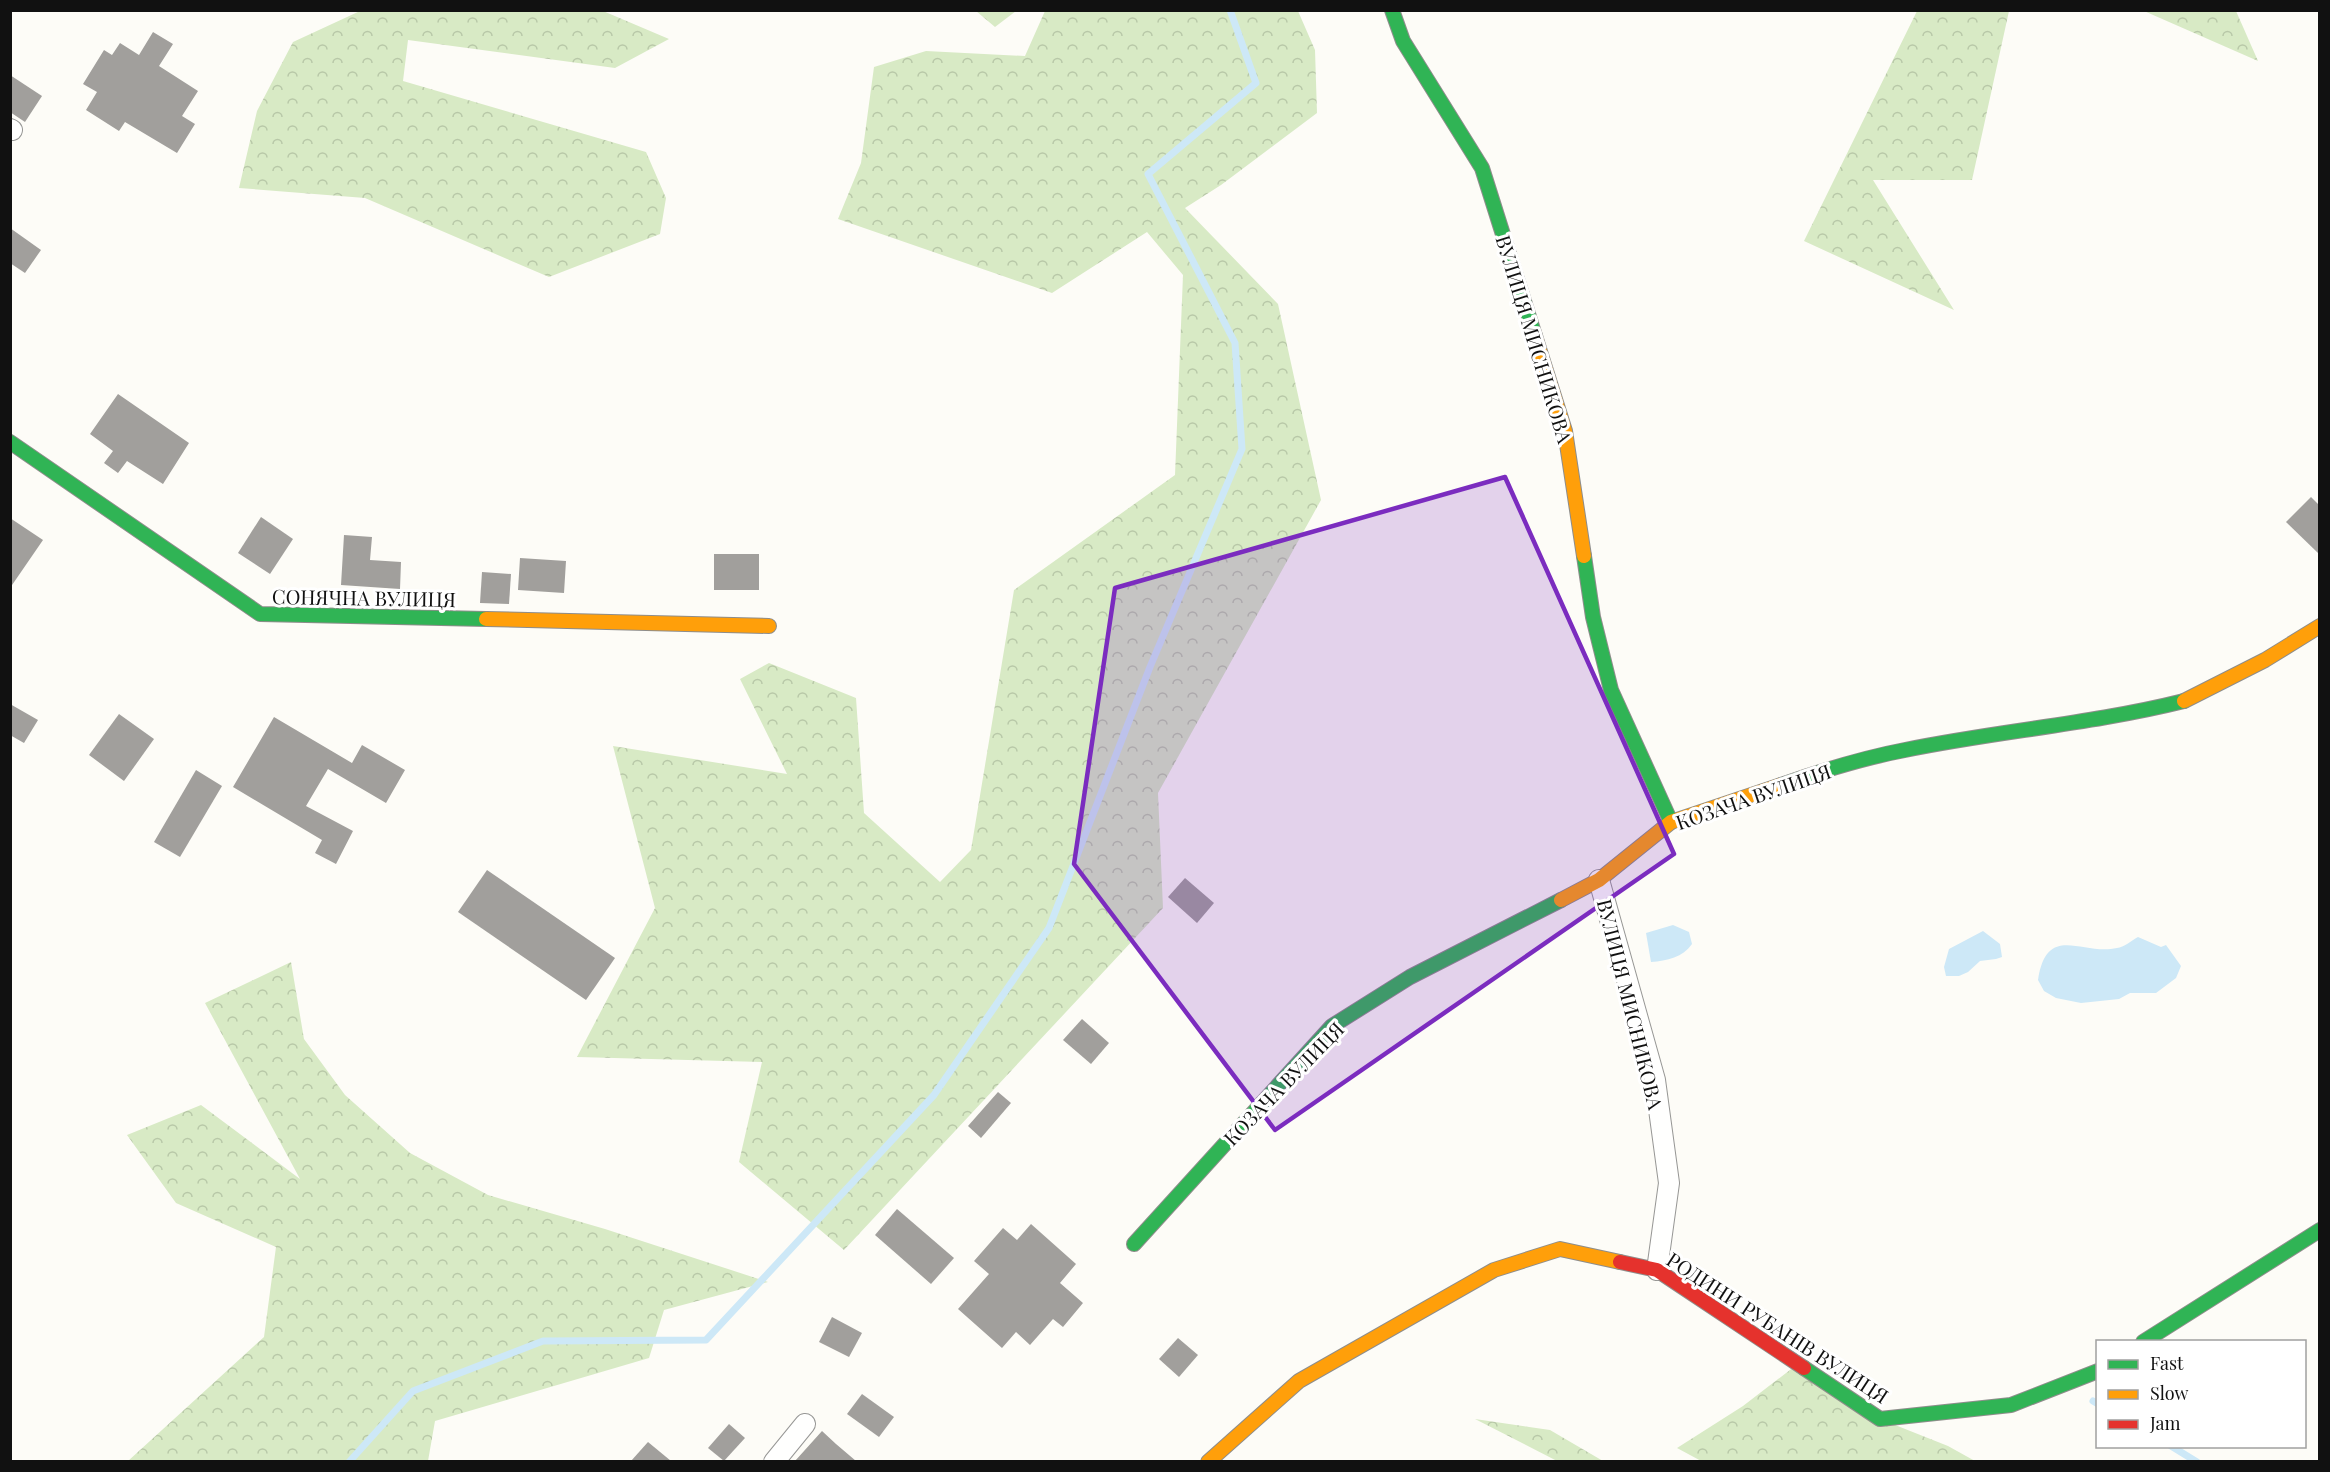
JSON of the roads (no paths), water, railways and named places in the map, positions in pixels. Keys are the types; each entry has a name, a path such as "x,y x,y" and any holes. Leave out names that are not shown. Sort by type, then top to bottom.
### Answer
{"street":[{"name":"ВУЛИЦЯ МИСНИКОВА","path":"1392,10 1403,41 1482,168 1565,431 1593,617 1611,690 1671,822"},
{"name":"СОНЯЧНА ВУЛИЦЯ","path":"10,442 260,614 769,626"},
{"name":"КОЗАЧА ВУЛИЦЯ","path":"1134,1244 1332,1026 1410,977 1599,880 1671,822 1819,772 1904,750 2140,712 2188,700 2265,660 2319,626"},
{"name":"ВУЛИЦЯ МИСНИКОВА","path":"1599,880 1654,1080 1670,1183 1657,1270"},
{"path":"2145,1340 2319,1230"},
{"name":"РОДИНИ РУБАНІВ ВУЛИЦЯ","path":"1208,1461 1299,1382 1494,1270 1560,1249 1657,1270 1880,1419 2010,1405 2096,1371"},
{"path":"774,1461 805,1424"}],"water":[{"path":"1673,925 1689,932 1692,944 1674,958 1651,962 1646,933"},
{"path":"1983,931 2000,944 2002,957 1980,961 1968,972 1959,976 1946,976 1944,967 1949,949"},
{"path":"2138,937 2161,947 2166,945 2181,966 2176,978 2156,993 2130,993 2119,999 2081,1003 2056,998 2044,991 2038,980 2043,962 2049,952 2058,946 2117,948"}],"waterway":[{"path":"349,1462 413,1391 543,1341 706,1340 934,1095 1049,928 1150,667 1242,449 1235,343 1148,174 1256,83 1230,10"},
{"path":"2174,1448 2197,1462"}]}
